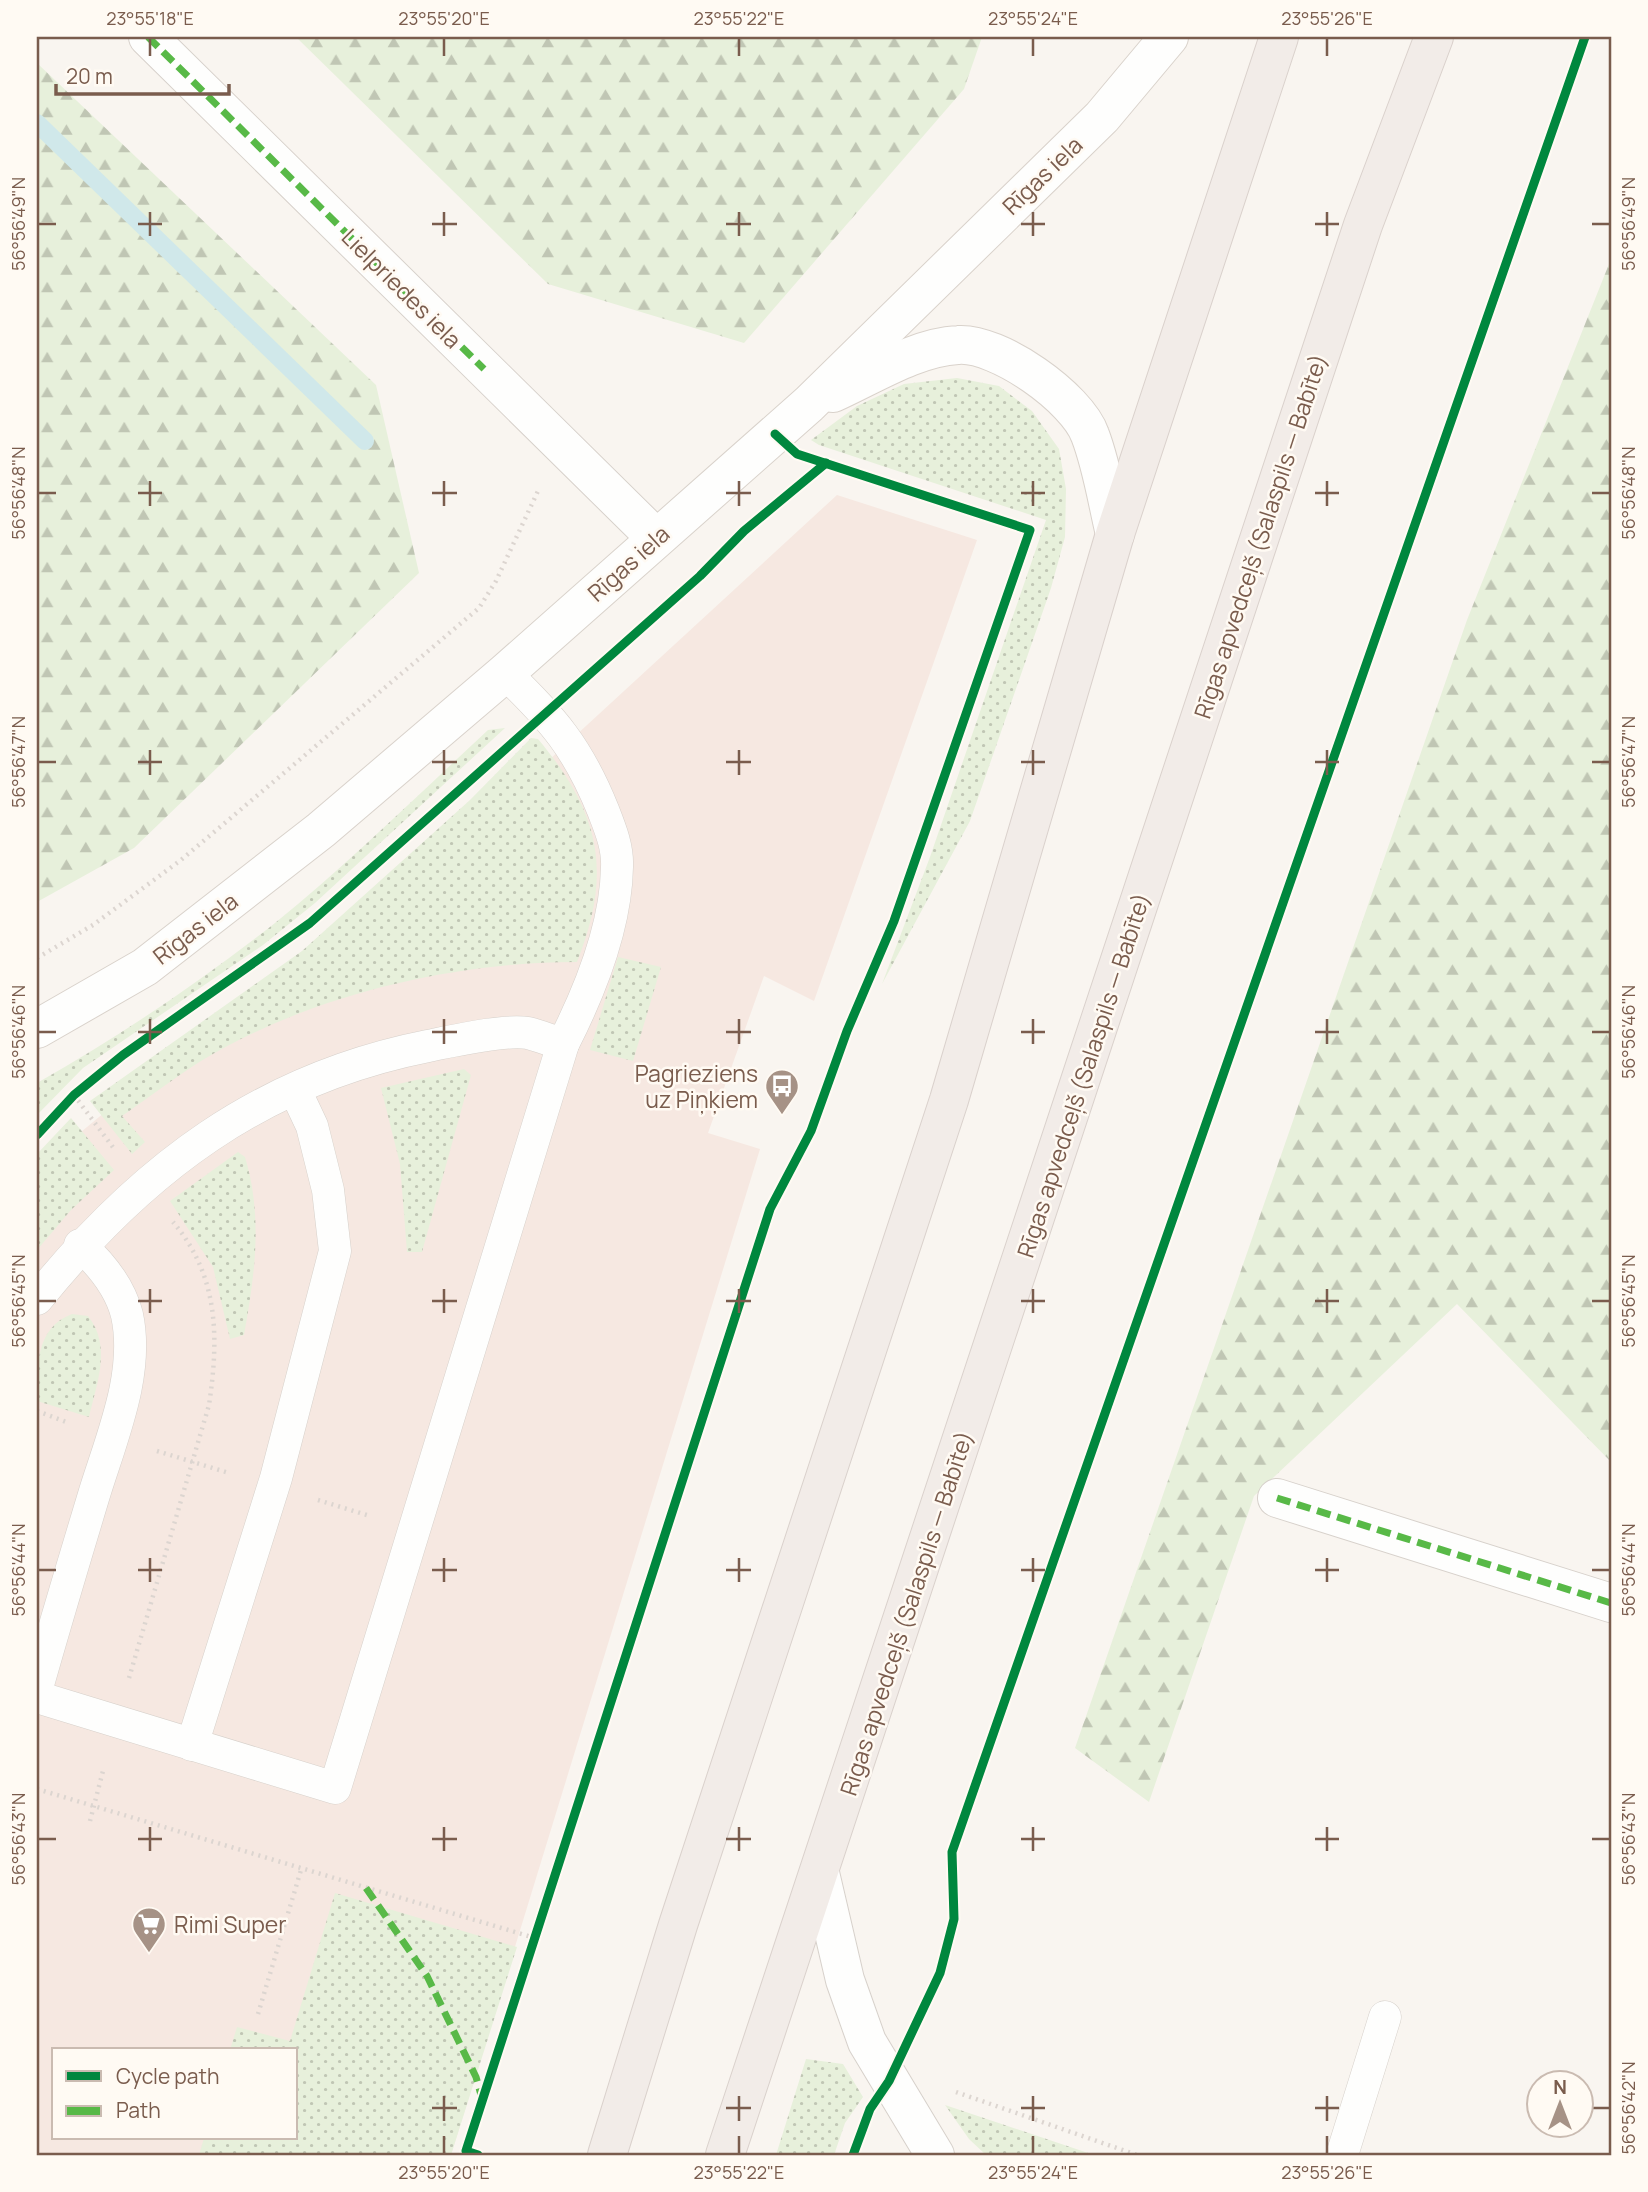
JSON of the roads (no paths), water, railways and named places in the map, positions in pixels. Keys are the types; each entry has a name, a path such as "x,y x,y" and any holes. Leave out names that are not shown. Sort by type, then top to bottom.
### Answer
{"highway":[{"path":"607,2155 682,1912 949,1100 1115,534 1279,37"},
{"name":"Rīgas apvedceļš (Salaspils — Babīte)","path":"725,2155 1363,225 1434,37"}],"main road":[{"name":"Lielpriedes iela","path":"148,37 656,538"},
{"name":"Rīgas iela","path":"37,1028 145,967 321,830 505,673 808,404 1102,117 1169,37"},
{"path":"808,404 928,353 958,345 997,352 1034,376 1077,412 1090,433 1115,534"},
{"path":"1277,1498 1611,1603"},
{"path":"820,1873 845,1980 867,2042 937,2154"}],"lane":[{"path":"37,1697 335,1788 563,1044 584,1004 613,905 617,865 612,831 576,750 546,712 505,673"},
{"path":"37,1299 80,1245 141,1186 197,1142 246,1113 378,1056 467,1038 526,1033 563,1044"},
{"path":"192,1745 276,1478 335,1251 328,1190 312,1126 295,1090"},
{"path":"37,1688 111,1437 131,1354 126,1314 111,1279 101,1264 80,1245"},
{"path":"1342,2155 1385,2017"}],"waterway":[{"path":"37,123 365,441"}],"place":[{"name":"Pagrieziens uz Piņķiem","path":"782,1116"},
{"name":"Rimi Super","path":"149,1954"}]}
